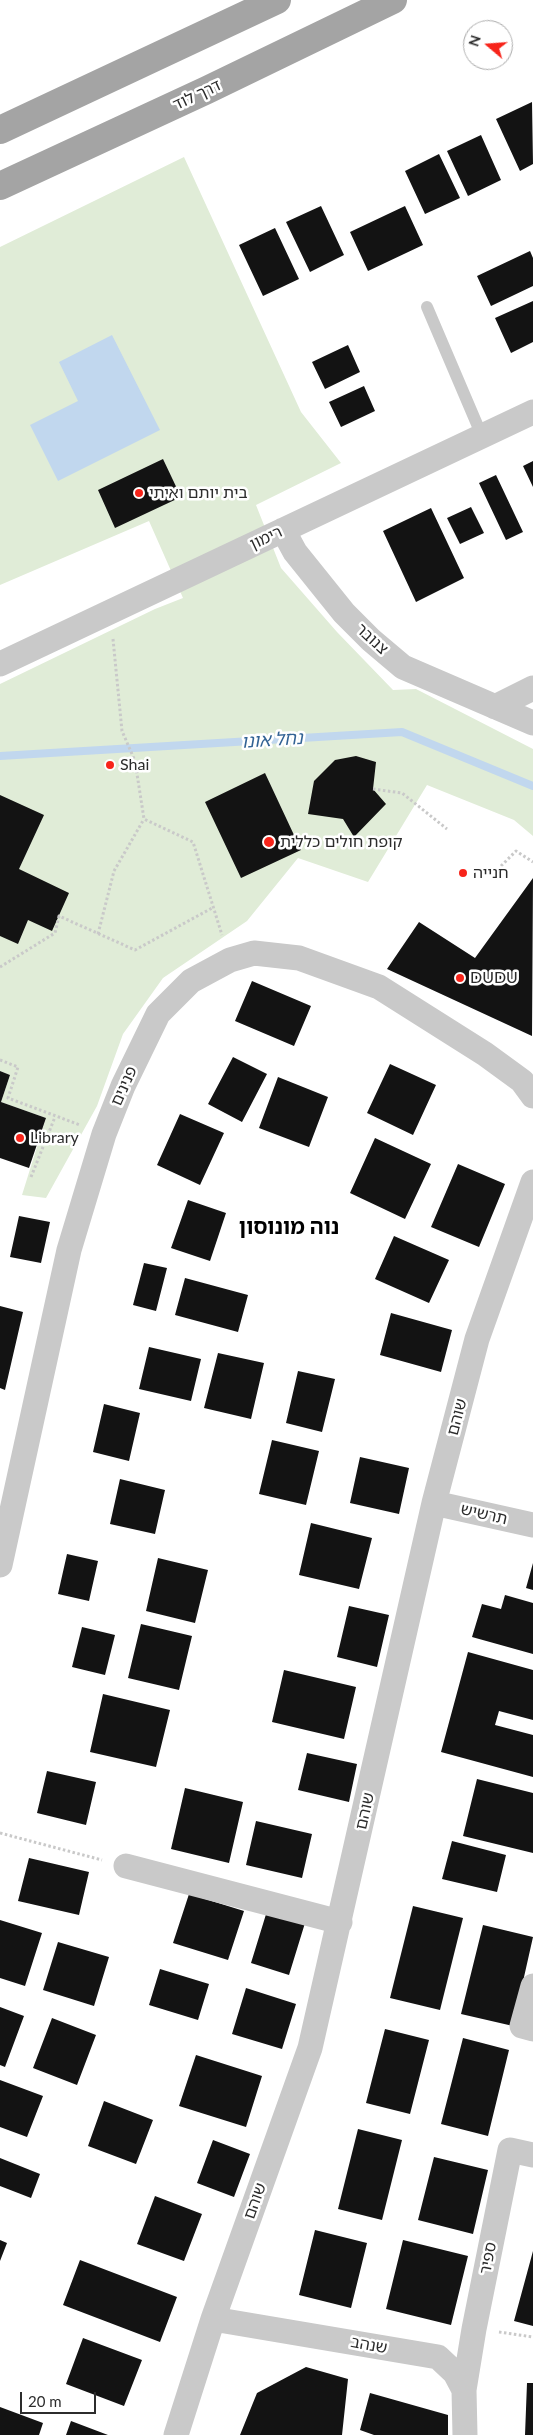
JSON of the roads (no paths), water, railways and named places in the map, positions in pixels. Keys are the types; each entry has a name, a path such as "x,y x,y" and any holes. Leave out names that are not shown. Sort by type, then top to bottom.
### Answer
{"main road":[{"path":"0,130 277,0"},
{"name":"דרך לוד","path":"0,186 207,90 393,0"}],"street":[{"name":"רימון","path":"0,664 533,412"},
{"name":"צנובר","path":"283,530 293,550 344,613 402,667 533,723"},
{"path":"495,707 533,688"},
{"name":"פנינים","path":"0,1565 69,1250 104,1134 123,1086 158,1014 191,981 230,960 254,953 299,958 379,987 485,1054 529,1086"},
{"name":"שוהם","path":"176,2435 213,2318 310,2048 434,1503 477,1339 533,1182"},
{"name":"תרשיש","path":"434,1503 533,1525"},
{"path":"126,1866 340,1922"},
{"path":"533,1986 522,2026 533,2029"},
{"name":"ספיר","path":"464,2390 474,2328 510,2150 533,2156"},
{"name":"שנהב","path":"213,2318 438,2357 455,2372 464,2390 465,2435"}],"lane":[{"path":"427,307 482,436"}],"water":[{"path":"112,335 160,430 58,481 30,425 78,401 59,362"}],"waterway":[{"name":"נחל אונו","path":"0,756 402,732 533,786"}],"place":[{"name":"בית יותם ואיתי","path":"139,493"},
{"name":"Shai","path":"110,765"},
{"name":"קופת חולים כללית","path":"269,842"},
{"name":"חנייה","path":"463,873"},
{"name":"DUDU","path":"460,978"},
{"name":"Library","path":"20,1138"}],"district":[{"name":"נוה מונוסון","path":"289,1227"}]}
